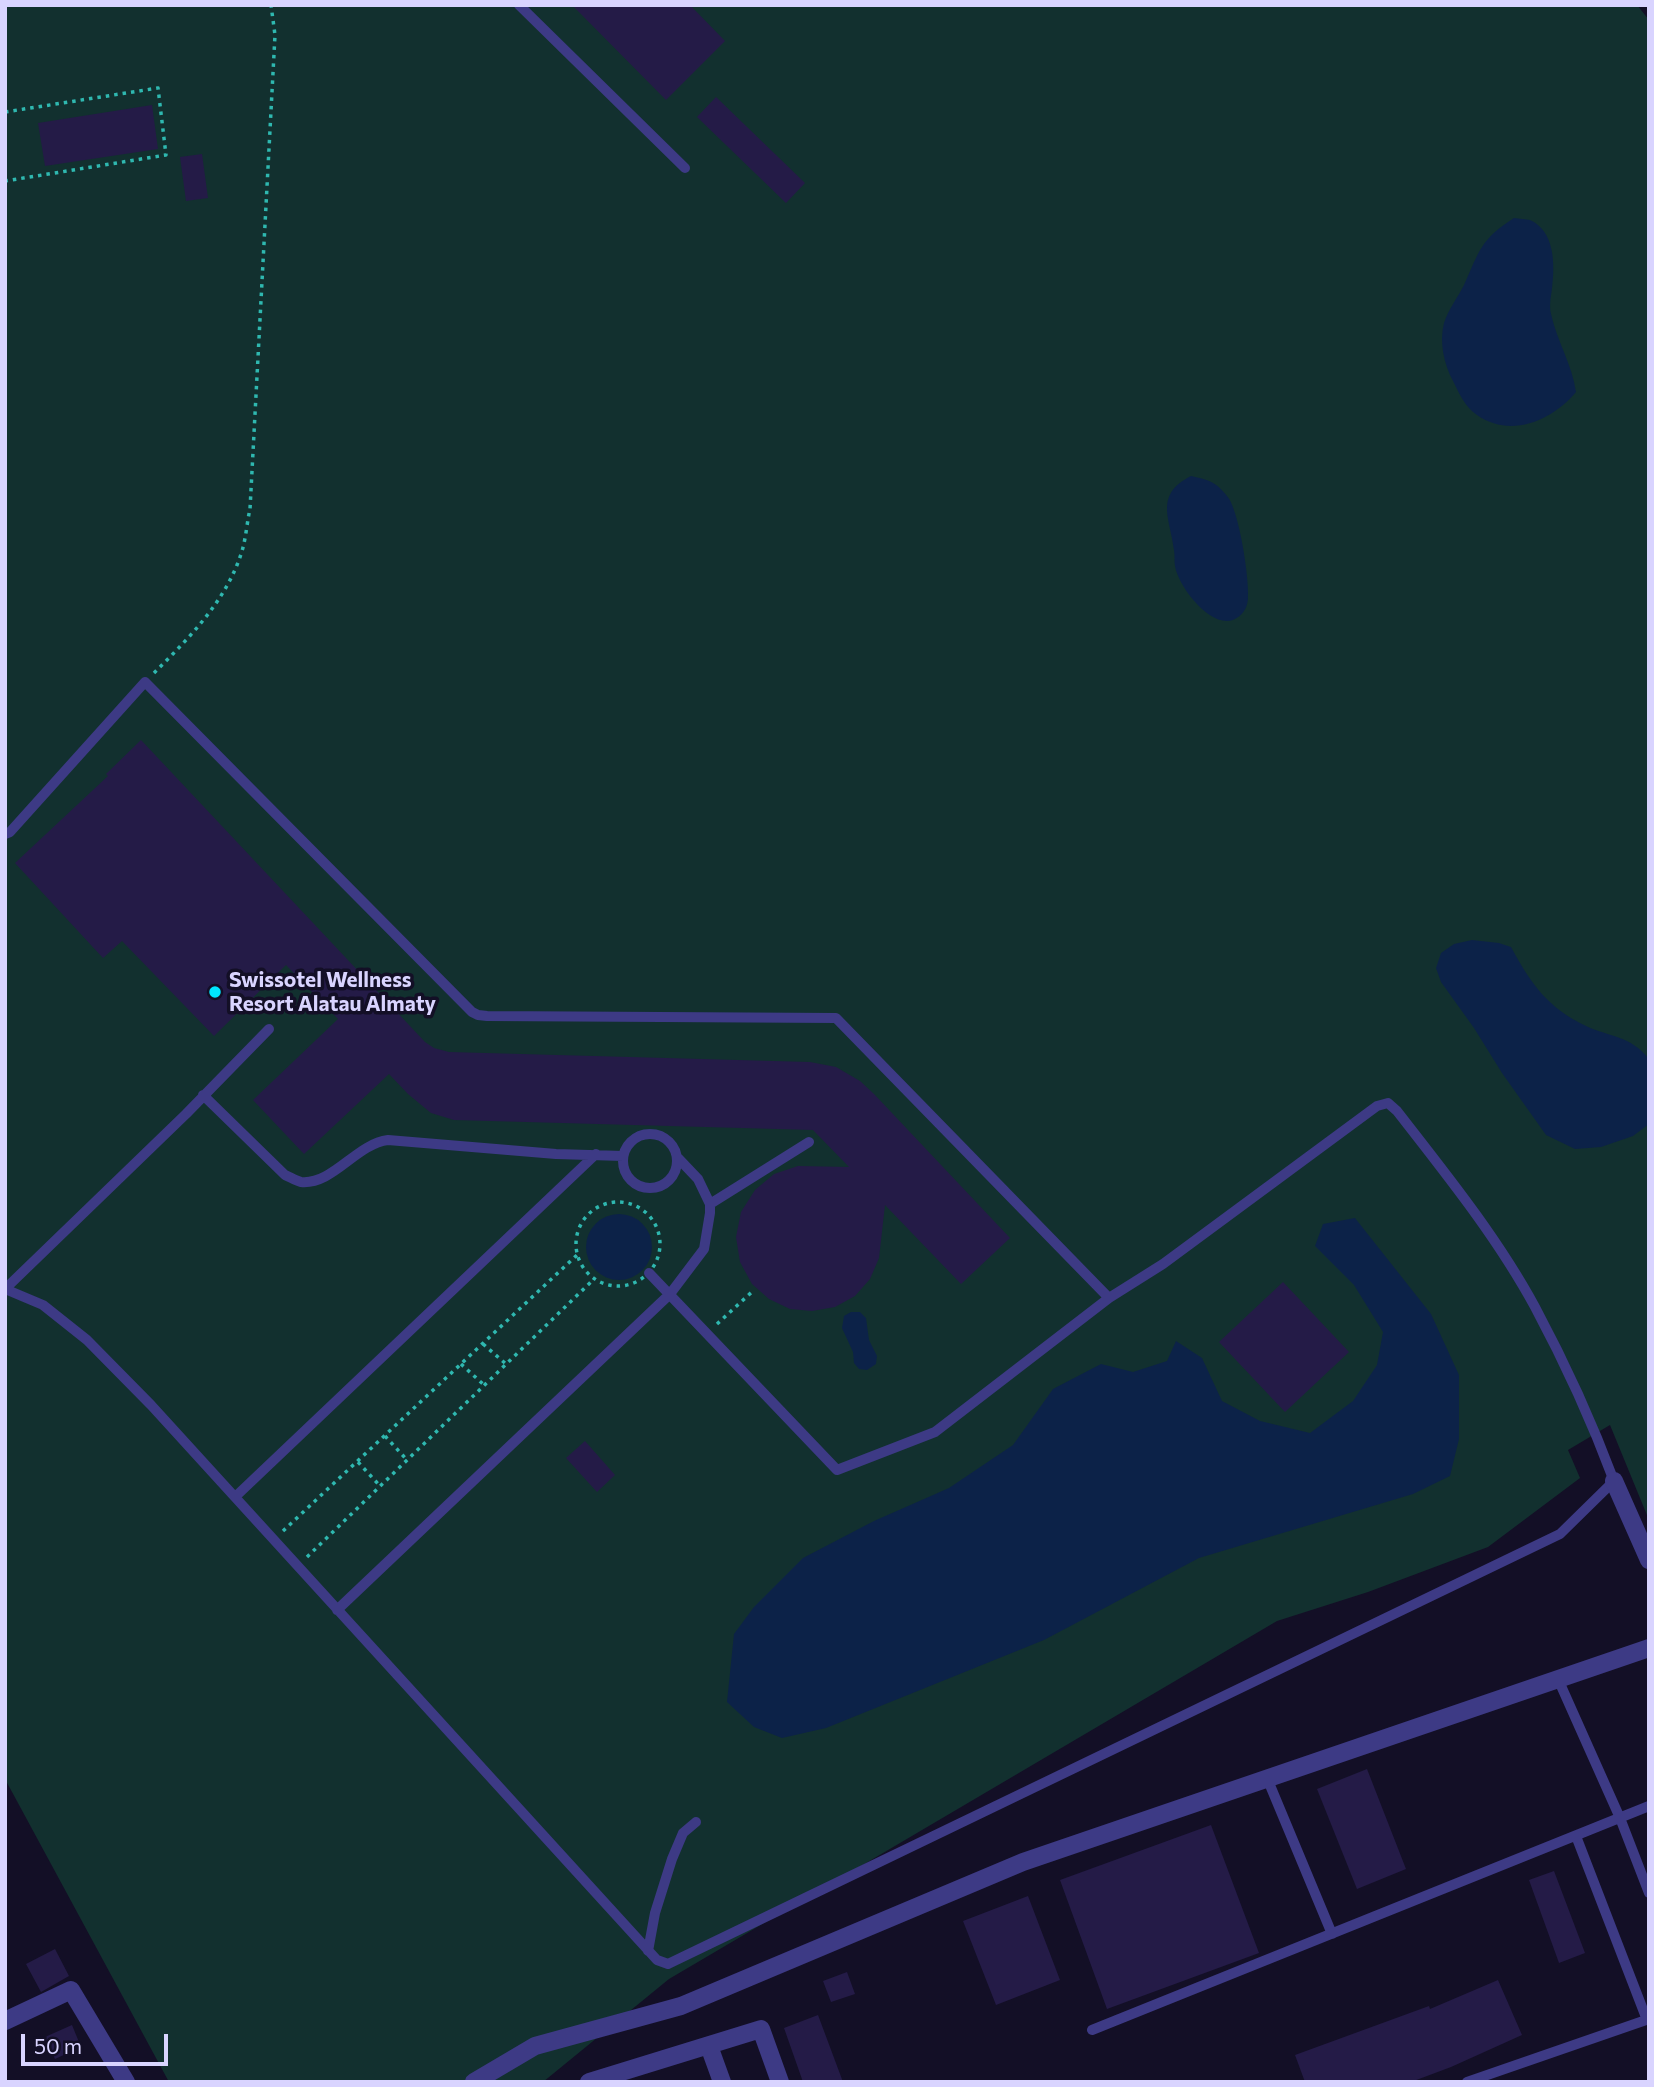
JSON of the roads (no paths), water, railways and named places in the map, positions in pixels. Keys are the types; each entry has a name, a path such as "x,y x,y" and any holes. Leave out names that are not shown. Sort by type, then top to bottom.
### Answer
{"street":[{"path":"1614,1481 1649,1560"},
{"path":"474,2082 535,2046 681,2006 1023,1862 1649,1648"},
{"path":"5,2021 71,1990 126,2082"},
{"path":"589,2082 761,2029 780,2082"},
{"path":"709,2046 722,2082"}],"lane":[{"path":"519,5 685,168"},
{"path":"5,834 10,832 145,682 472,1012 488,1016 836,1018 1109,1298"},
{"path":"269,1029 5,1289 43,1305 87,1340 151,1405 648,1951 657,1960 668,1964 1560,1534 1614,1481 1600,1445 1534,1306 1491,1237 1447,1175 1388,1103 1377,1105 1163,1264 1109,1298 935,1432 837,1470 649,1273"},
{"path":"203,1095 285,1175 299,1182 314,1181 364,1149 388,1140 556,1154 623,1156"},
{"path":"655,1134 670,1142 676,1149 678,1158 675,1174 670,1181 654,1189 638,1186 630,1180 623,1165 623,1156 626,1148 638,1136 655,1134"},
{"path":"710,1204 809,1142"},
{"path":"235,1497 596,1154"},
{"path":"337,1609 670,1294 704,1249 710,1204 698,1178 678,1158"},
{"path":"1558,1679 1620,1818 1649,1893"},
{"path":"1268,1779 1332,1934"},
{"path":"1092,2031 1649,1806"},
{"path":"648,1951 655,1913 672,1859 683,1833 696,1822"},
{"path":"1467,2082 1648,2020 1576,1836"}],"water":[{"path":"1514,218 1530,220 1538,225 1549,240 1553,259 1551,314 1576,392 1556,411 1544,418 1517,426 1490,422 1473,412 1466,404 1447,367 1442,338 1446,318 1482,247 1494,233"},
{"path":"1191,476 1207,480 1219,487 1227,496 1236,515 1245,562 1248,599 1244,612 1233,620 1224,621 1205,612 1196,604 1177,574 1168,518 1168,500 1179,483"},
{"path":"1472,940 1511,947 1534,984 1561,1011 1586,1026 1627,1041 1642,1051 1649,1059 1649,1124 1633,1136 1601,1147 1575,1149 1546,1135 1441,982 1436,968 1441,953 1454,944"},
{"path":"619,1214 632,1217 642,1224 649,1234 652,1247 649,1260 642,1270 632,1277 619,1280 606,1277 596,1270 589,1260 586,1247 589,1234 596,1224 606,1217"},
{"path":"1355,1218 1431,1314 1459,1375 1459,1439 1450,1476 1413,1494 1199,1558 1044,1640 826,1728 782,1738 754,1727 727,1702 734,1634 754,1607 803,1558 874,1521 949,1488 1013,1445 1053,1389 1101,1364 1133,1372 1167,1361 1176,1341 1202,1358 1222,1401 1260,1421 1310,1433 1353,1401 1377,1365 1383,1332 1354,1285 1315,1246 1323,1224"},
{"path":"851,1312 860,1312 866,1318 869,1340 877,1356 876,1364 867,1370 859,1369 854,1363 853,1352 842,1328 844,1316"}],"place":[{"name":"Swissotel Wellness Resort Alatau Almaty","path":"215,992"}]}
